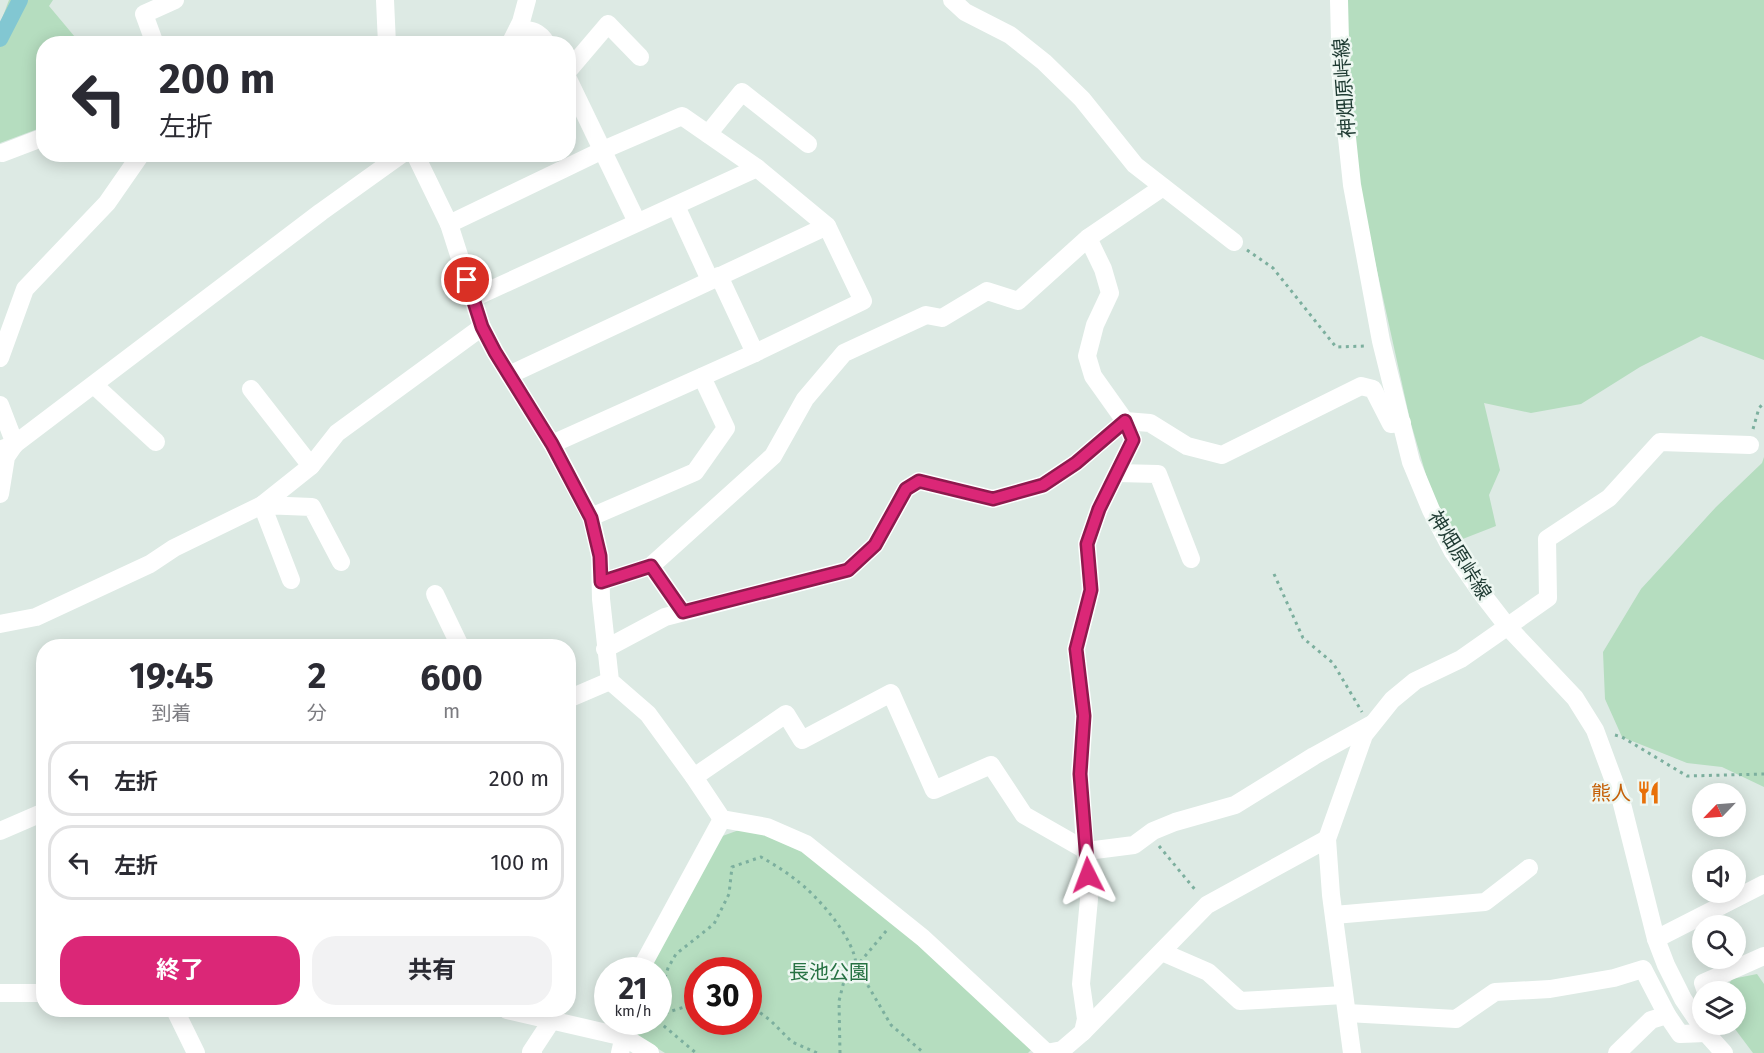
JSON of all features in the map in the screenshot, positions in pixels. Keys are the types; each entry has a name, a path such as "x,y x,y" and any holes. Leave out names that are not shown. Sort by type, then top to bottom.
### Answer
{"street":[{"path":"152,36 144,14 175,0"},
{"path":"385,0 387,36"},
{"path":"514,36 527,0"},
{"path":"951,0 965,12 1010,35 1044,62 1082,99 1135,165 1234,242"},
{"name":"神畑原峠線","path":"1339,0 1341,81 1352,185 1382,346 1411,462 1431,510 1454,552 1480,591 1508,626 1575,698 1594,730 1621,800 1656,939 1683,999 1692,1010"},
{"path":"576,62 608,24 640,57"},
{"path":"514,36 534,30 542,36"},
{"path":"708,134 742,92 808,144"},
{"path":"576,95 637,222"},
{"path":"449,224 603,150 682,116 758,168 827,226 863,301 755,353 552,444"},
{"path":"2,153 36,140"},
{"path":"0,358 25,289 107,203 135,162"},
{"path":"7,447 94,385 312,219 391,162"},
{"path":"419,162 449,224 482,327 552,444 591,518 600,556 605,649 610,681 648,714 722,819 767,827 806,844 898,917 1055,1052 1083,1032 1207,905 1327,839"},
{"path":"473,298 758,168"},
{"path":"601,582 651,566 773,456 804,399 844,353 926,315 942,318 987,291 1018,301 1088,238 1163,187"},
{"path":"676,206 755,353"},
{"path":"509,375 827,226"},
{"path":"1083,1032 1086,1019 1081,984 1089,899 1080,774 1084,716 1076,649 1091,590 1087,544 1099,509 1133,440 1125,421 1093,376 1087,356 1095,325 1110,293 1103,268 1088,238"},
{"path":"0,624 36,617 150,564 174,548 262,505 311,466 337,433 482,327"},
{"path":"591,518 695,471 726,428 702,377"},
{"path":"94,385 156,442"},
{"path":"605,649 664,617 848,570 875,545 906,489 919,481 993,499 1043,485 1076,463 1125,421 1150,423 1187,446 1222,455 1361,386 1373,389 1390,424 1402,423"},
{"path":"251,389 311,466"},
{"path":"0,405 7,447 0,494"},
{"path":"1352,1053 1334,915 1327,839 1364,735 1370,725 1392,700 1415,681 1461,659 1548,598 1547,539 1609,498 1660,442 1749,446"},
{"path":"1117,473 1158,474 1191,559"},
{"path":"262,505 312,507 341,562"},
{"path":"262,505 291,580"},
{"path":"651,566 683,612"},
{"path":"435,594 457,639"},
{"path":"576,696 610,681"},
{"path":"694,777 786,714 802,740 891,693 933,790 991,765 1024,815 1087,851 1134,845 1149,834 1175,822 1235,805 1314,756 1370,725"},
{"path":"0,831 36,815"},
{"path":"647,957 722,819"},
{"path":"1334,915 1485,902 1529,868"},
{"path":"1656,939 1764,884"},
{"path":"1162,951 1208,972 1240,1001 1346,1004 1456,1019 1495,992 1550,989 1614,978 1643,969 1667,1015 1680,1034 1692,1032"},
{"path":"1708,981 1764,956"},
{"path":"0,993 36,993"},
{"path":"1617,1053 1651,1020 1667,1015"},
{"path":"178,1017 196,1053"},
{"path":"538,1017 623,1037 650,1053"},
{"path":"533,1053 531,1052 552,1020"},
{"name":"神畑原峠線","path":"1712,1035 1724,1053"}],"path":[{"path":"1234,242 1273,268 1336,347 1382,346"},
{"path":"1749,446 1759,408 1764,403"},
{"path":"1274,574 1303,638 1333,663 1370,725"},
{"path":"1594,730 1622,737 1687,776 1764,774"},
{"path":"1149,834 1207,905"},
{"path":"672,961 676,954 714,924 729,894 732,867 761,857 798,881 840,925 855,955 856,965 891,1025 924,1053"},
{"path":"840,1053 839,1001 843,981 898,917"},
{"path":"762,1014 792,1042 817,1053"},
{"path":"672,1034 696,1053"}],"green space":[{"path":"9,0 53,0 49,6 74,36 36,36 36,130 0,143 0,24"},
{"path":"1346,0 1764,0 1764,360 1701,336 1640,367 1581,404 1531,413 1484,403 1500,470 1489,495 1496,526 1455,542 1435,506 1410,420 1374,257 1359,181 1351,123"},
{"path":"1764,457 1764,787 1722,767 1687,763 1622,737 1605,699 1603,652 1641,589 1716,507 1762,463"},
{"name":"長池公園","path":"739,830 765,832 803,849 887,915 1032,1049 1028,1053 665,1053 638,1035 672,1035 672,957 651,957 717,838"},
{"path":"1757,974 1764,984 1764,1053 1753,1053 1740,1035 1746,1035 1746,981 1731,981"}],"waterway":[{"path":"0,39 20,0"}],"place":[{"name":"熊人","path":"1649,793"}],"route":[{"path":"467,280 482,327 495,352 552,444 591,518 600,556 601,582 651,566 683,612 848,570 875,545 906,489 919,481 993,499 1043,485 1076,463 1125,421 1133,440 1099,509 1087,544 1091,590 1076,649 1084,716 1080,774 1088,875"}]}
